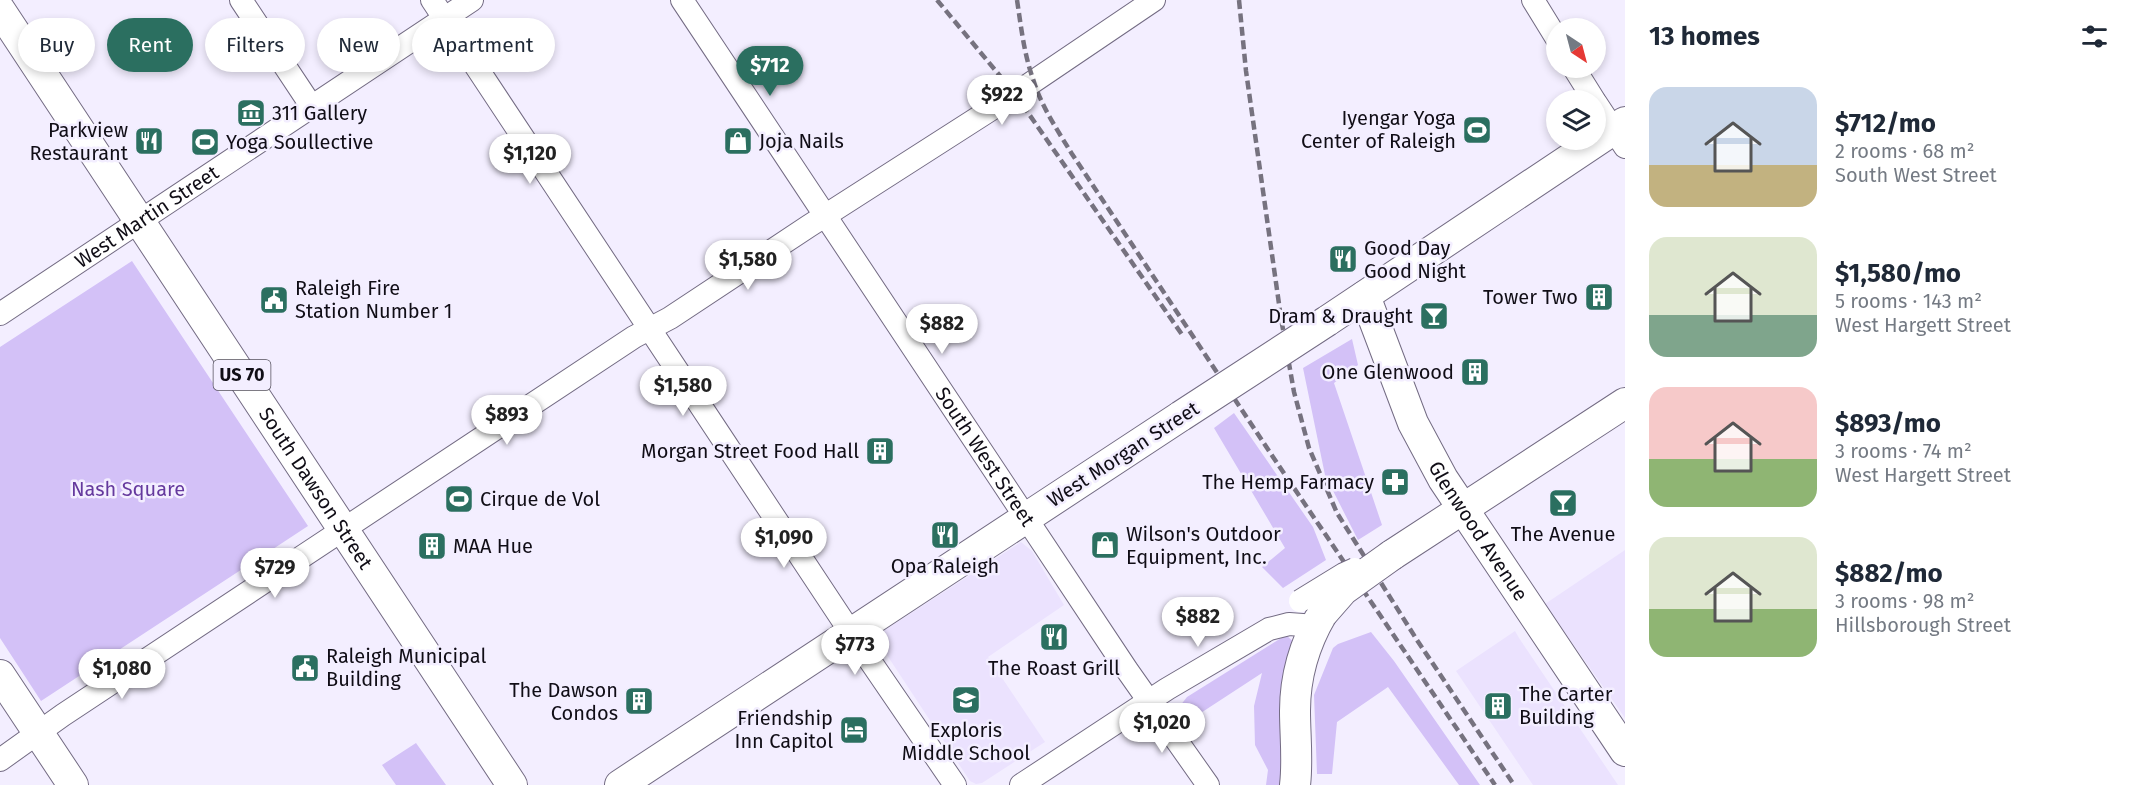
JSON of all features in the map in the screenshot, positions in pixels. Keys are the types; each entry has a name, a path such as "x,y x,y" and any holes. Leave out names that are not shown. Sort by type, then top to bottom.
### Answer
{"main road":[{"name":"South Dawson Street","path":"0,10 512,785"},
{"name":"West Morgan Street","path":"620,785 1365,296 1621,133"},
{"name":"Glenwood Avenue","path":"1365,296 1413,423 1430,456 1461,509 1625,751"},
{"path":"1295,785 1297,687 1304,654 1326,608 1343,590 1392,555 1625,403"},
{"path":"0,675 73,785"}],"street":[{"path":"242,0 312,107"},
{"name":"West Martin Street","path":"0,314 312,107 438,9 472,0"},
{"name":"South West Street","path":"682,0 1026,518 1208,785"},
{"path":"0,760 72,709 343,530 650,328 670,318 1015,94 1154,0"},
{"path":"1533,0 1546,21"},
{"path":"438,9 851,633 955,785"},
{"path":"1606,115 1621,133"},
{"path":"1269,629 1283,612 1344,574 1392,555"},
{"path":"1021,785 1149,701 1269,629 1290,624 1316,626"}],"shaded area":[{"name":"Exploris Middle School","path":"1021,542 1032,551 1064,605 988,657 1045,742 982,783 976,784 970,781 877,640 879,634"},
{"path":"1625,550 1625,718 1545,604"},
{"path":"1515,631 1618,785 1533,785 1456,671"}],"green space":[{"name":"Nash Square","path":"132,261 308,526 41,701 0,638 0,347"},
{"path":"1352,339 1358,365 1334,383 1382,525 1358,540 1325,475 1303,368"},
{"path":"1234,413 1313,527 1326,560 1283,588 1262,567 1285,548 1214,428"},
{"path":"1371,632 1394,661 1480,785 1459,785 1388,687 1337,722 1332,774 1317,774 1314,695 1333,648"},
{"path":"1286,635 1297,645 1283,785 1266,785 1268,770 1255,745 1254,706 1262,673 1190,720 1180,706 1187,697"},
{"path":"416,743 446,785 396,785 382,765"}],"railway":[{"path":"937,0 1015,94 1183,336"},
{"path":"1017,0 1030,69 1040,99 1050,118 1273,457 1495,785"},
{"path":"1239,0 1246,71 1281,318 1294,392 1309,448 1337,513 1417,640 1514,785"}],"place":[{"name":"311 Gallery","path":"251,113"},
{"name":"Iyengar Yoga Center of Raleigh","path":"1477,130"},
{"name":"Parkview Restaurant","path":"149,141"},
{"name":"Joja Nails","path":"738,141"},
{"name":"Yoga Soullective","path":"205,142"},
{"name":"Good Day Good Night","path":"1343,259"},
{"name":"Tower Two","path":"1599,297"},
{"name":"Raleigh Fire Station Number 1","path":"274,300"},
{"name":"Dram & Draught","path":"1434,316"},
{"name":"One Glenwood","path":"1475,372"},
{"name":"Morgan Street Food Hall","path":"880,451"},
{"name":"The Hemp Farmacy","path":"1395,482"},
{"name":"Cirque de Vol","path":"459,499"},
{"name":"The Avenue","path":"1563,503"},
{"name":"Opa Raleigh","path":"945,535"},
{"name":"Wilson's Outdoor Equipment, Inc.","path":"1105,545"},
{"name":"MAA Hue","path":"432,546"},
{"name":"The Roast Grill","path":"1054,637"},
{"name":"Raleigh Municipal Building","path":"305,668"},
{"name":"Exploris Middle School","path":"966,700"},
{"name":"The Dawson Condos","path":"639,701"},
{"name":"The Carter Building","path":"1498,706"},
{"name":"Friendship Inn Capitol","path":"854,730"}]}
